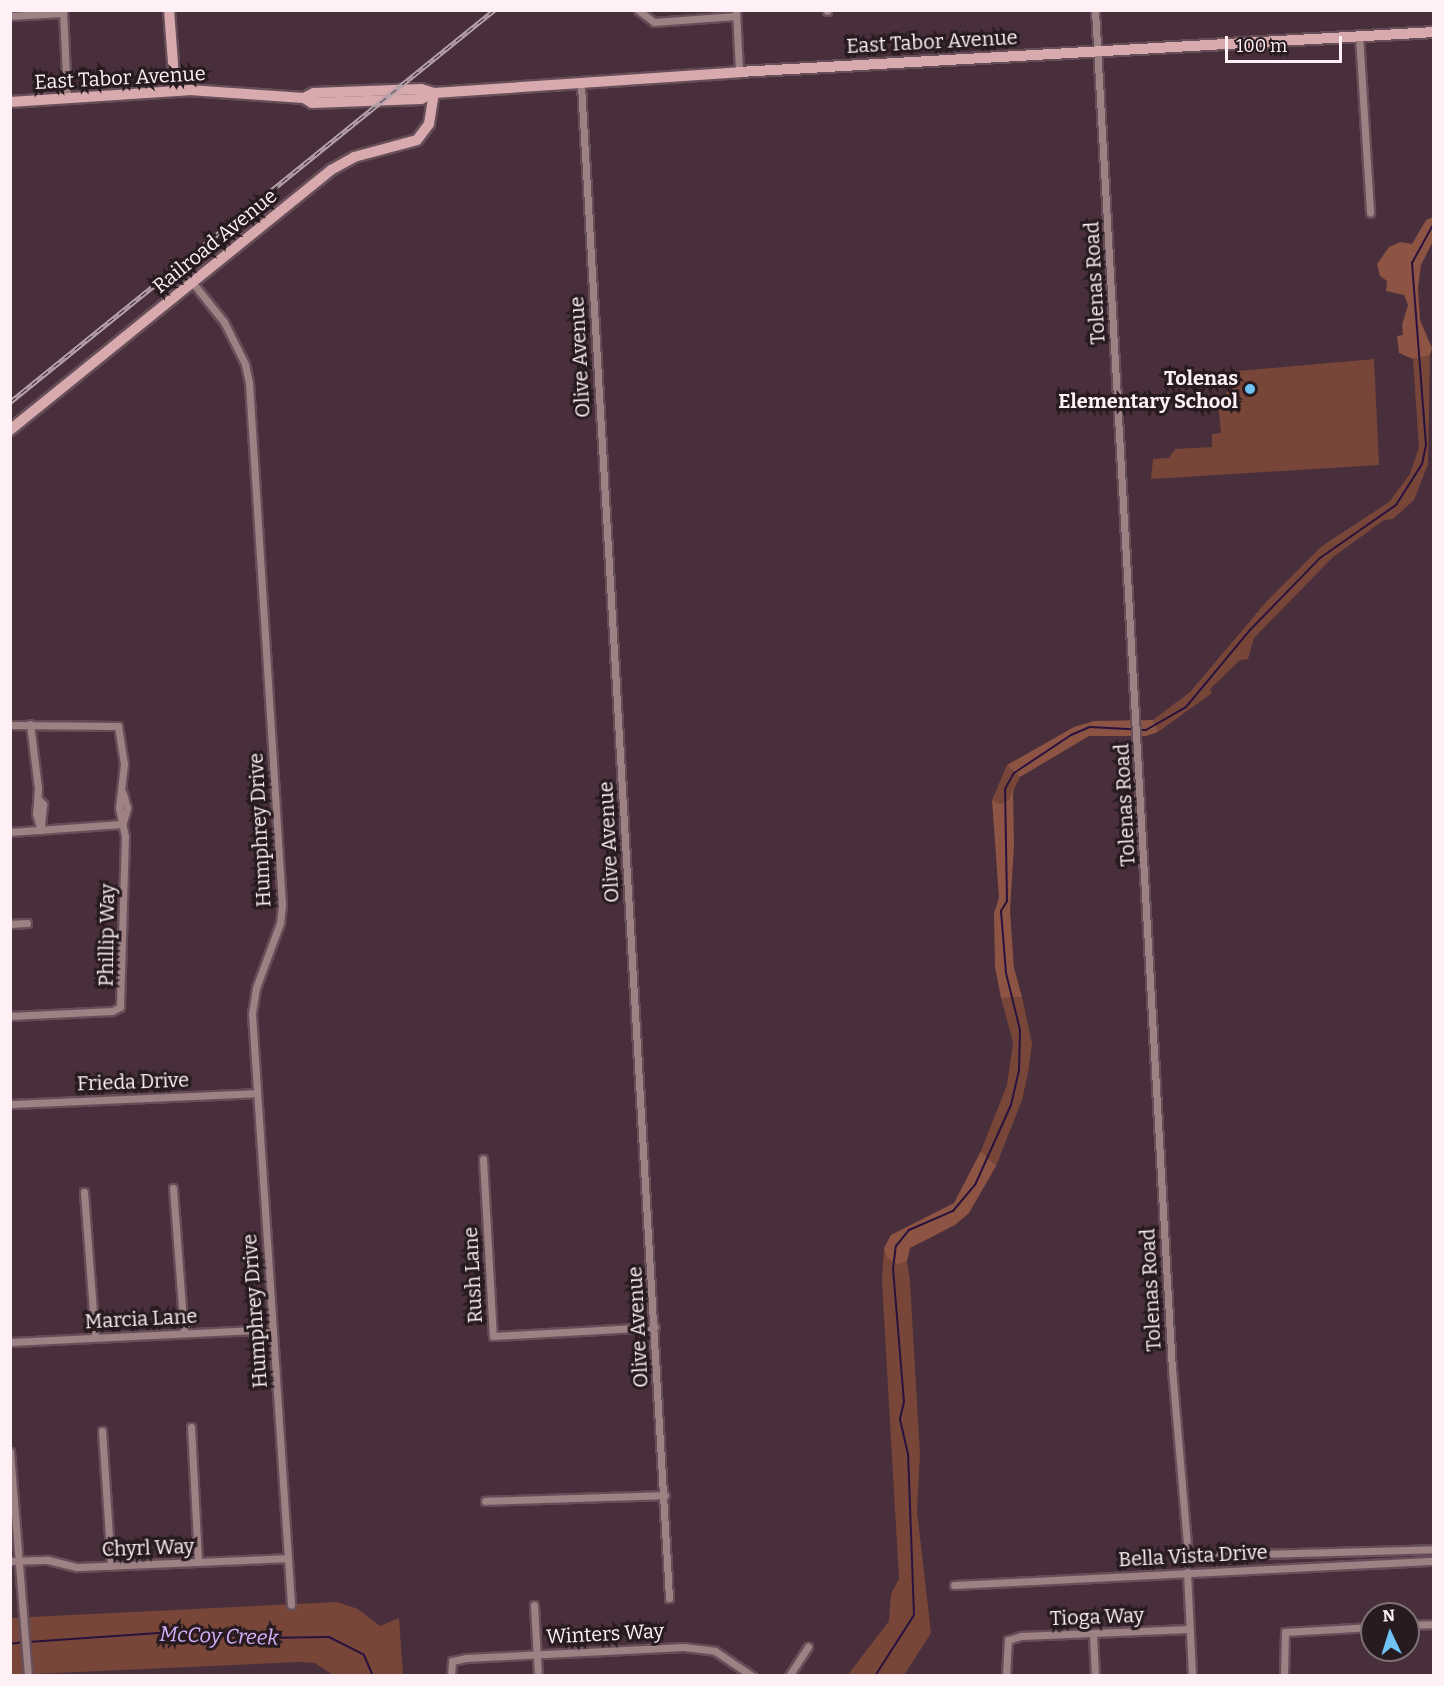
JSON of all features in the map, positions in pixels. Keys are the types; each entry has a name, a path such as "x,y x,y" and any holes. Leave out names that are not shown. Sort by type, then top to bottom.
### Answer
{"main road":[{"path":"169,10 175,90"},
{"name":"East Tabor Avenue","path":"10,102 175,90 304,98 314,93 422,89 434,93 581,85 739,72 1434,32"},
{"name":"Railroad Avenue","path":"10,430 344,162 417,140 429,124 434,93"}],"street":[{"path":"638,10 654,22 736,13 739,72"},
{"name":"Tolenas Road","path":"1095,10 1172,1369 1188,1556 1434,1549"},
{"path":"10,16 63,12 68,97"},
{"path":"1359,36 1370,213"},
{"name":"Olive Avenue","path":"581,85 669,1598"},
{"name":"Humphrey Drive","path":"192,282 224,322 246,364 249,382 282,905 280,923 256,988 252,1014 291,1605"},
{"path":"30,724 39,800 35,805 41,830"},
{"name":"Phillip Way","path":"10,725 118,726 123,738 123,793 119,799 122,824 120,1007 112,1011 10,1016"},
{"path":"10,832 122,824"},
{"path":"10,924 27,923"},
{"name":"Frieda Drive","path":"10,1104 257,1093"},
{"name":"Rush Lane","path":"483,1159 493,1336 655,1327"},
{"path":"173,1188 184,1333"},
{"path":"84,1192 95,1337"},
{"name":"Marcia Lane","path":"10,1342 272,1329"},
{"path":"190,1427 198,1562"},
{"path":"102,1431 111,1566"},
{"path":"10,1452 14,1561 24,1626 28,1676"},
{"path":"485,1501 664,1495"},
{"name":"Chyrl Way","path":"14,1561 48,1560 77,1567 288,1558"},
{"name":"Bella Vista Drive","path":"954,1585 1434,1561"},
{"path":"1186,1572 1192,1676"},
{"path":"534,1605 538,1676"},
{"path":"1284,1676 1285,1632 1360,1628"},
{"name":"Tioga Way","path":"1006,1676 1008,1640 1189,1629"},
{"path":"1093,1634 1095,1676"},
{"name":"Winters Way","path":"451,1676 452,1661 537,1654 701,1647 729,1658 752,1676"},
{"path":"789,1676 807,1647"}],"shaded area":[{"path":"1433,217 1433,241 1421,265 1418,288 1420,320 1432,348 1430,355 1413,359 1399,353 1397,336 1403,335 1402,325 1408,305 1404,295 1386,291 1387,281 1380,276 1377,264 1389,247 1400,242 1412,244 1426,220"},
{"path":"1430,355 1428,464 1414,500 1393,519 1384,520 1333,557 1254,638 1248,659 1240,660 1210,689 1212,693 1158,732 1153,720 1190,692 1267,601 1322,546 1389,502 1410,474 1419,447 1413,359"},
{"path":"1374,359 1379,465 1151,479 1153,459 1169,458 1175,449 1212,447 1212,434 1221,433 1218,402 1231,388 1239,385 1238,371"},
{"path":"1153,720 1158,732 1146,736 1089,736 1020,777 1007,765 1074,727 1094,721"},
{"path":"1007,765 1020,777 1009,800 1001,804 992,800"},
{"path":"1013,789 1014,845 1010,911 1014,968 1022,997 1001,998 995,967 994,913 999,898 992,800 1001,804 1009,800"},
{"path":"1022,997 1032,1044 1028,1073 1022,1100 996,1166 981,1151 1007,1085 1013,1042 1001,998"},
{"path":"981,1151 996,1166 969,1213 955,1225 910,1248 907,1261 898,1265 887,1258 884,1248 891,1235 954,1203"},
{"path":"884,1248 887,1258 898,1265 907,1261 910,1282 920,1454 917,1511 931,1633 904,1675 847,1676 889,1621 891,1594 899,1579 882,1281"},
{"path":"337,1602 358,1609 380,1626 399,1618 403,1675 333,1675 315,1663 300,1662 11,1675 10,1618"}],"waterway":[{"path":"875,1676 914,1615 908,1454 900,1419 904,1402 893,1269 896,1246 909,1230 953,1211 975,1185 1011,1105 1019,1071 1020,1030 1006,973 1001,911 1007,901 1005,789 1014,773 1071,735 1090,727 1146,730 1186,707 1249,631 1320,558 1396,505 1422,464 1426,445 1412,263 1434,223"},
{"name":"McCoy Creek","path":"28,1642 188,1631 260,1638 329,1637 364,1655 373,1676"},
{"name":"McCoy Creek","path":"10,1644 23,1642"}],"railway":[{"path":"10,402 494,10"}],"place":[{"name":"Tolenas Elementary School","path":"1250,389"}]}
